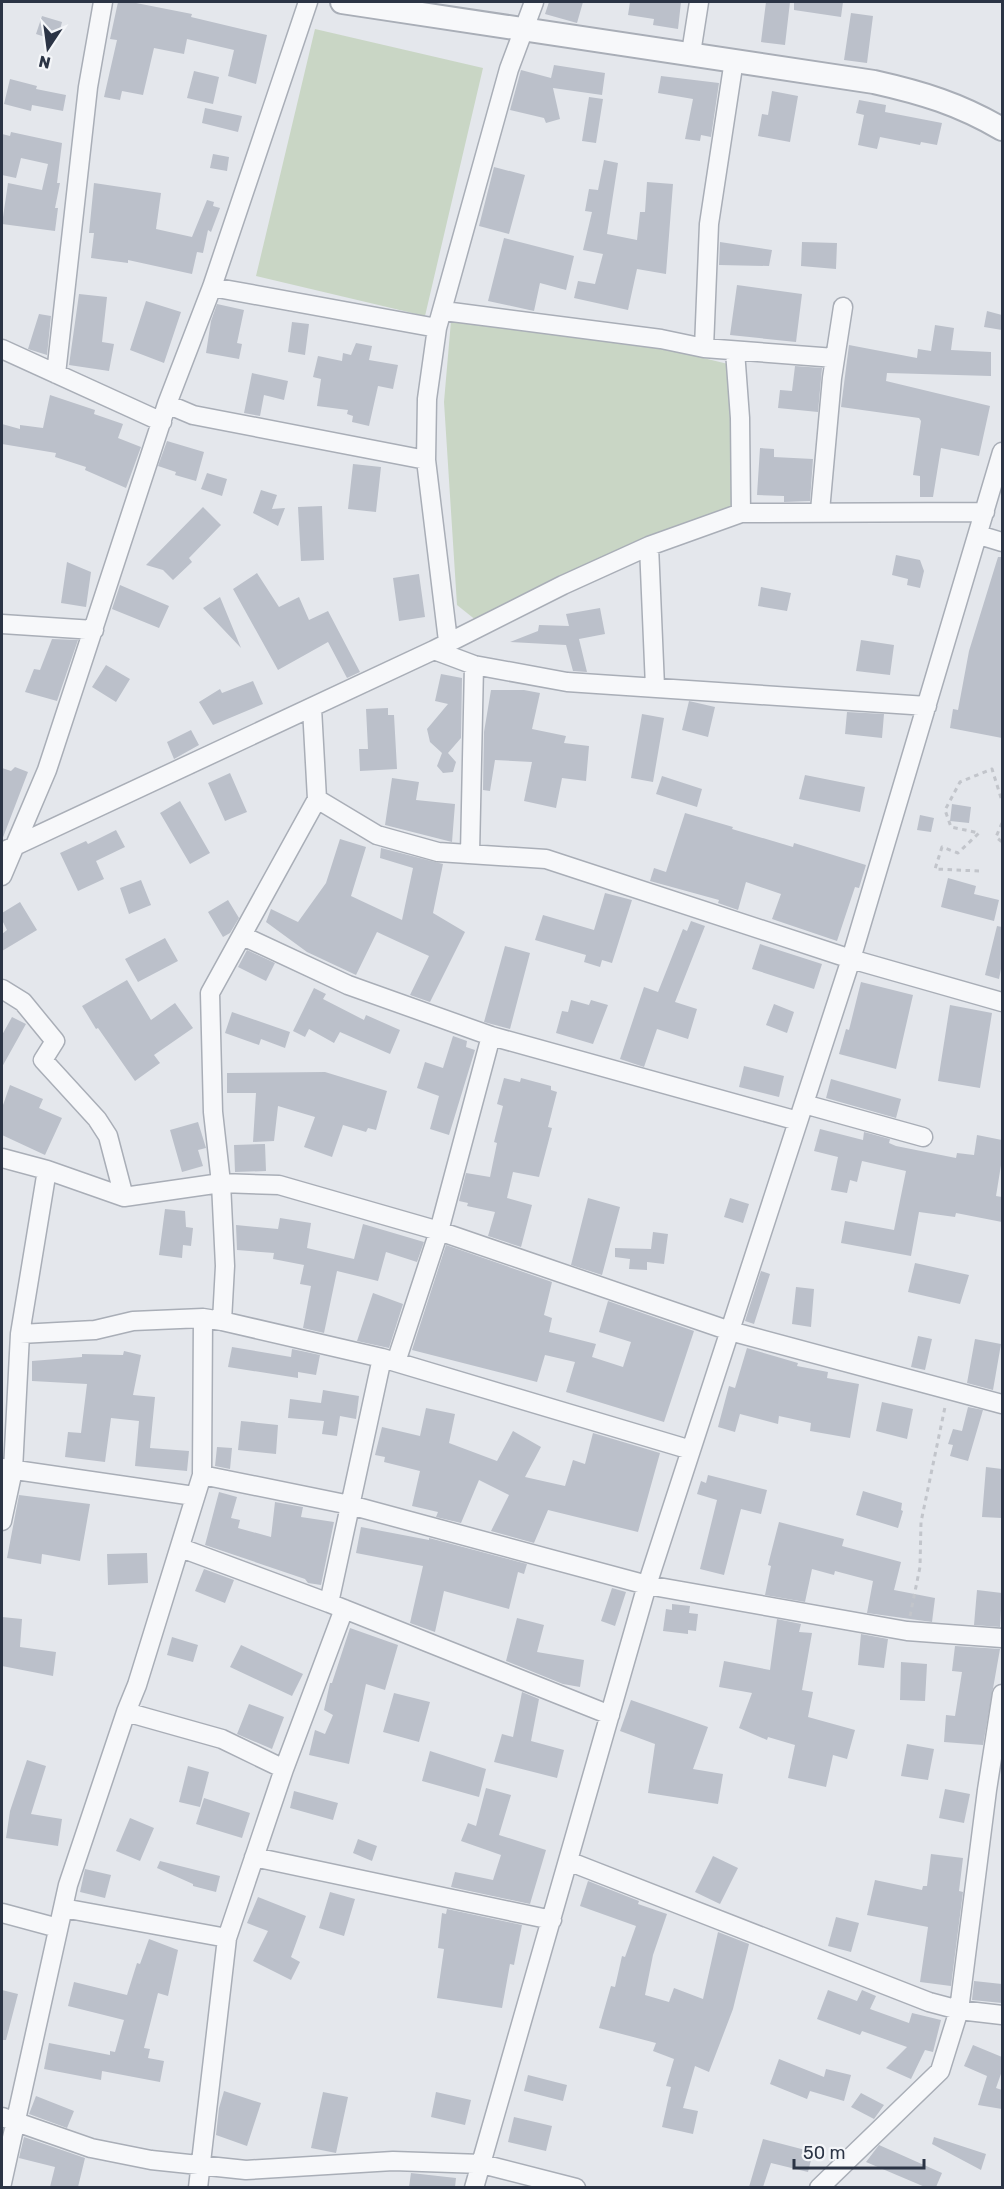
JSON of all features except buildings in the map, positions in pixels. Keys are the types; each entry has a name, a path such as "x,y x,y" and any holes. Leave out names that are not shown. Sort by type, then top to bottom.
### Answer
{"street":[{"path":"56,374 88,87 102,2"},
{"path":"2,876 8,849 47,771 167,404 212,287 308,2"},
{"path":"342,2 691,53 926,93 967,109 1002,129"},
{"path":"441,646 426,460 427,399 437,328 444,311 509,69 534,2"},
{"path":"691,53 699,2"},
{"path":"704,348 709,224 734,60"},
{"path":"212,287 437,328"},
{"path":"820,511 835,358 843,307"},
{"path":"444,311 661,339 704,348 835,358"},
{"path":"2,349 162,422"},
{"path":"735,351 740,418 741,513"},
{"path":"167,404 193,415 426,460"},
{"path":"474,2187 647,1585 851,960 1002,452"},
{"path":"8,849 312,708 649,546 741,513 820,511 985,513"},
{"path":"979,535 1002,542"},
{"path":"649,546 655,687"},
{"path":"2,624 94,630"},
{"path":"441,646 474,665 567,682 927,706"},
{"path":"470,854 474,665"},
{"path":"222,1321 225,1266 221,1183 213,1112 210,993 317,799 312,708"},
{"path":"317,799 377,835 438,852 546,859 851,960 1002,1002"},
{"path":"243,936 348,985 490,1036 801,1112 923,1137"},
{"path":"2,989 23,1002 55,1041 43,1060 97,1119 108,1136 124,1197"},
{"path":"198,2187 227,1938 336,1606 350,1505 389,1360 439,1231 490,1036"},
{"path":"2,1158 47,1170 124,1197 221,1183 279,1185 439,1231 730,1331 1002,1404"},
{"path":"2,1521 20,1334 47,1170"},
{"path":"20,1334 95,1330 132,1321 203,1318 222,1321 389,1360 691,1450"},
{"path":"2,2183 9,2120 68,1885 137,1685 181,1548 201,1475 203,1318"},
{"path":"7,1469 194,1496"},
{"path":"201,1475 350,1505 647,1585 907,1631 1002,1638"},
{"path":"181,1548 336,1606 610,1715"},
{"path":"819,2187 940,2071 959,2010 995,1791 1002,1694"},
{"path":"126,1712 222,1738 284,1769"},
{"path":"254,1857 552,1920"},
{"path":"568,1861 929,2002 959,2010 1002,2015"},
{"path":"63,1908 227,1938"},
{"path":"2,1913 58,1928"},
{"path":"9,2120 91,2148 151,2160 246,2170 393,2161 482,2164 576,2187"}],"path":[{"path":"979,871 935,869 942,847 958,853 979,833 951,827 945,810 960,782 992,769 1002,801"},
{"path":"1002,823 996,837 1002,842"},
{"path":"907,1631 920,1567 921,1522 948,1390"}],"green space":[{"path":"315,29 483,68 425,316 256,276"},
{"path":"455,316 666,349 728,364 731,374 732,510 477,621 457,605 444,402 451,321"}]}
